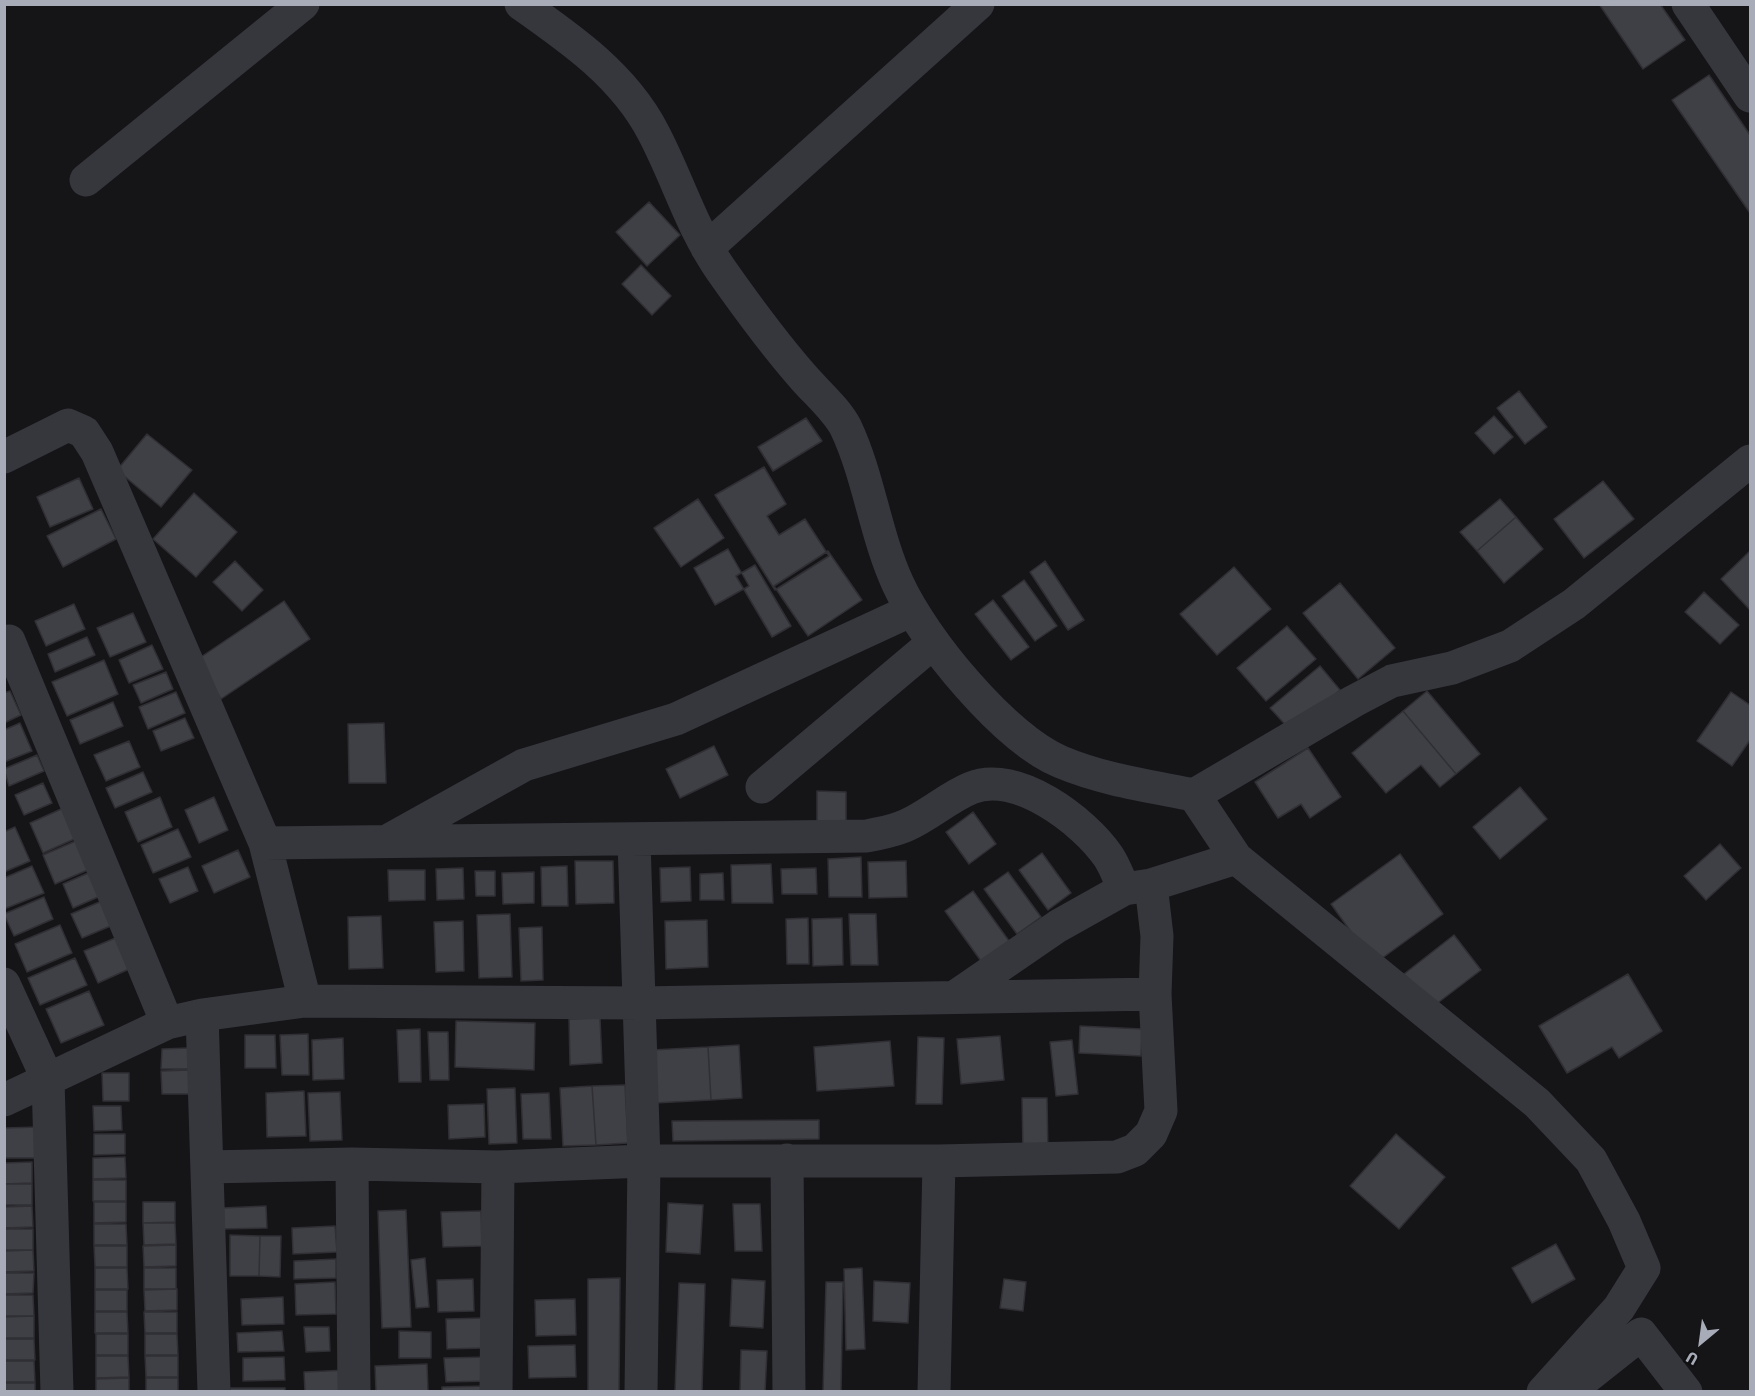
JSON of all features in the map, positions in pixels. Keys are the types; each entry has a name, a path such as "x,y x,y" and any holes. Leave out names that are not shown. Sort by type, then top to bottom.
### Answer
{"street":[{"path":"86,180 303,4"},
{"path":"521,4 568,38 615,79 652,130 695,227 707,248 757,320 845,425 898,584 933,643 998,717 1024,742 1060,762 1109,778 1194,795 1392,681 1452,668 1510,646 1574,604 1750,461"},
{"path":"707,248 978,4"},
{"path":"1688,4 1750,96"},
{"path":"4,457 68,425 84,432 97,452 265,843 305,1001"},
{"path":"386,841 524,765 676,719 912,609"},
{"path":"9,641 167,1023"},
{"path":"762,788 933,643"},
{"path":"207,1167 352,1164 498,1167 644,1161 939,1161 1117,1157 1134,1150 1151,1134 1161,1111 1155,994 1157,936 1137,887 1091,836 1066,814 1035,794 1000,784 973,787 906,826 867,836 265,843"},
{"path":"1194,795 1236,858 1537,1103 1591,1160 1624,1221 1644,1268 1618,1308 1543,1392"},
{"path":"634,840 641,1003 644,1161 641,1392"},
{"path":"956,996 1058,926 1137,887 1236,858"},
{"path":"4,984 48,1080 57,1392"},
{"path":"4,1100 167,1023 202,1015 305,1001 641,1003 1155,994"},
{"path":"202,1015 214,1392"},
{"path":"787,1160 789,1392"},
{"path":"934,1392 939,1161"},
{"path":"352,1164 354,1392"},
{"path":"496,1392 498,1167"},
{"path":"1568,1392 1641,1334 1686,1392"}],"building":[{"path":"1599,4 1660,4 1685,40 1643,69"},
{"path":"1709,75 1750,135 1750,213 1672,100"},
{"path":"649,202 680,235 647,266 616,232"},
{"path":"641,265 671,296 652,315 622,284"},
{"path":"1519,391 1547,427 1525,444 1497,408"},
{"path":"1494,416 1513,437 1494,454 1475,433"},
{"path":"806,418 822,441 773,471 758,447"},
{"path":"147,434 192,470 161,507 117,470"},
{"path":"764,467 786,504 767,516 779,535 805,519 829,556 775,590 715,495"},
{"path":"79,478 93,509 50,527 37,497"},
{"path":"1603,481 1634,519 1584,558 1554,519"},
{"path":"194,493 237,532 196,577 153,539"},
{"path":"698,499 724,538 681,567 654,528"},
{"path":"1500,499 1516,517 1477,551 1460,532"},
{"path":"101,509 116,539 63,567 47,536"},
{"path":"1516,517 1543,549 1504,583 1477,551"},
{"path":"728,549 749,586 715,605 694,568"},
{"path":"828,551 862,600 808,636 774,586"},
{"path":"1750,551 1750,610 1721,579"},
{"path":"235,561 263,590 242,611 213,582"},
{"path":"1045,561 1084,620 1068,630 1030,572"},
{"path":"755,565 791,626 772,637 736,576"},
{"path":"1234,567 1271,609 1217,655 1180,614"},
{"path":"1024,580 1057,626 1035,641 1002,596"},
{"path":"1340,583 1395,648 1358,679 1303,613"},
{"path":"1704,592 1739,625 1720,644 1685,612"},
{"path":"993,600 1029,647 1011,660 975,614"},
{"path":"284,601 310,639 221,699 195,661"},
{"path":"74,604 85,629 46,646 35,621"},
{"path":"133,613 146,642 110,657 97,628"},
{"path":"1287,626 1316,659 1266,701 1237,668"},
{"path":"87,637 95,655 55,672 48,654"},
{"path":"152,645 163,669 129,683 119,660"},
{"path":"104,660 118,694 67,716 52,682"},
{"path":"1320,666 1340,690 1292,732 1270,708"},
{"path":"166,672 173,689 141,703 133,685"},
{"path":"10,691 21,715 4,723 4,693"},
{"path":"1427,691 1480,754 1456,774 1403,711"},
{"path":"176,692 185,713 148,729 139,707"},
{"path":"1731,692 1750,705 1750,740 1732,766 1697,741"},
{"path":"113,702 123,726 80,744 70,720"},
{"path":"1403,711 1456,774 1440,787 1421,765 1386,793 1352,753"},
{"path":"185,718 194,738 161,751 153,731"},
{"path":"20,723 32,751 4,762 4,730"},
{"path":"384,723 386,783 349,783 348,724"},
{"path":"129,741 140,767 106,781 94,755"},
{"path":"714,746 728,775 680,798 666,769"},
{"path":"1308,748 1341,797 1310,818 1301,804 1278,818 1255,782"},
{"path":"37,755 44,771 9,786 4,769"},
{"path":"143,772 152,792 115,808 106,788"},
{"path":"43,783 52,803 24,815 15,795"},
{"path":"1520,787 1547,819 1500,859 1473,827"},
{"path":"817,791 846,792 846,824 817,823"},
{"path":"160,797 172,827 138,842 125,812"},
{"path":"214,797 228,830 199,843 185,810"},
{"path":"68,806 81,836 43,853 30,823"},
{"path":"973,812 996,844 969,864 946,832"},
{"path":"15,827 30,861 4,872 4,832"},
{"path":"178,829 191,857 153,873 141,845"},
{"path":"78,840 90,869 55,884 43,855"},
{"path":"1720,844 1741,868 1706,900 1684,876"},
{"path":"238,850 250,877 214,893 202,866"},
{"path":"1042,853 1071,893 1048,910 1019,870"},
{"path":"1400,854 1443,914 1374,964 1331,904"},
{"path":"861,857 862,897 829,897 828,859"},
{"path":"575,861 613,861 614,903 576,904"},
{"path":"906,861 907,897 869,898 868,862"},
{"path":"771,864 773,903 732,903 731,865"},
{"path":"32,866 44,893 4,909 4,878"},
{"path":"567,866 568,906 542,906 541,867"},
{"path":"188,867 198,891 170,903 159,879"},
{"path":"690,867 691,901 661,902 660,868"},
{"path":"463,868 464,899 437,900 436,869"},
{"path":"816,868 817,894 782,894 781,869"},
{"path":"95,870 105,894 73,908 63,884"},
{"path":"388,870 425,870 425,900 389,901"},
{"path":"475,871 495,871 495,896 476,896"},
{"path":"534,872 534,903 503,904 502,873"},
{"path":"1008,872 1041,917 1017,934 984,889"},
{"path":"723,873 724,900 700,900 700,874"},
{"path":"973,891 1009,941 981,961 945,911"},
{"path":"44,897 53,919 14,936 4,914"},
{"path":"102,901 113,925 82,938 71,914"},
{"path":"510,914 512,977 479,978 477,915"},
{"path":"849,914 876,914 878,965 851,965"},
{"path":"381,916 383,968 349,969 348,917"},
{"path":"808,918 809,964 787,964 786,919"},
{"path":"842,918 843,965 813,966 812,919"},
{"path":"707,920 708,967 666,969 665,921"},
{"path":"463,921 464,971 436,972 434,922"},
{"path":"60,925 72,953 27,972 15,944"},
{"path":"542,927 543,980 521,981 519,928"},
{"path":"125,934 138,965 98,983 84,951"},
{"path":"1454,935 1481,970 1431,1008 1404,974"},
{"path":"75,958 87,985 40,1005 28,978"},
{"path":"1628,974 1662,1031 1619,1058 1612,1047 1567,1073 1539,1026"},
{"path":"89,991 104,1025 61,1043 46,1009"},
{"path":"600,1018 602,1063 570,1065 569,1019"},
{"path":"456,1021 535,1023 534,1070 455,1067"},
{"path":"1080,1026 1142,1029 1141,1056 1079,1053"},
{"path":"420,1029 421,1082 399,1082 397,1030"},
{"path":"428,1032 448,1032 449,1080 430,1080"},
{"path":"308,1034 309,1075 282,1075 280,1035"},
{"path":"245,1035 275,1035 276,1068 245,1068"},
{"path":"1000,1036 1004,1080 961,1084 957,1039"},
{"path":"918,1037 944,1038 942,1104 916,1104"},
{"path":"343,1038 344,1079 313,1080 312,1040"},
{"path":"1072,1040 1078,1094 1056,1096 1050,1042"},
{"path":"890,1041 894,1086 817,1091 814,1047"},
{"path":"739,1045 742,1098 711,1100 708,1047"},
{"path":"708,1047 711,1100 655,1103 652,1050"},
{"path":"188,1048 189,1069 161,1069 162,1049"},
{"path":"189,1070 190,1094 162,1094 161,1071"},
{"path":"102,1073 129,1073 129,1101 103,1101"},
{"path":"625,1085 628,1143 596,1145 592,1086"},
{"path":"592,1086 596,1145 563,1146 560,1088"},
{"path":"515,1088 517,1143 489,1144 487,1089"},
{"path":"304,1091 306,1136 267,1137 266,1093"},
{"path":"340,1092 342,1140 310,1141 308,1093"},
{"path":"549,1093 551,1139 523,1139 521,1094"},
{"path":"1022,1098 1047,1098 1048,1154 1023,1154"},
{"path":"484,1104 485,1137 449,1139 448,1105"},
{"path":"93,1106 121,1106 122,1130 94,1131"},
{"path":"819,1120 819,1139 673,1141 672,1121"},
{"path":"38,1127 38,1158 4,1158 4,1128"},
{"path":"94,1134 125,1134 125,1154 94,1155"},
{"path":"1396,1134 1445,1177 1399,1229 1350,1186"},
{"path":"125,1157 126,1178 93,1179 93,1158"},
{"path":"32,1162 32,1183 4,1184 4,1163"},
{"path":"93,1180 126,1180 126,1201 93,1201"},
{"path":"4,1184 32,1184 32,1205 4,1205"},
{"path":"94,1202 126,1202 126,1222 94,1223"},
{"path":"143,1202 175,1202 175,1222 143,1223"},
{"path":"668,1203 703,1205 700,1254 666,1252"},
{"path":"733,1204 760,1204 762,1251 735,1251"},
{"path":"32,1206 33,1227 4,1228 4,1207"},
{"path":"266,1206 267,1228 223,1229 222,1208"},
{"path":"406,1210 411,1327 382,1328 378,1211"},
{"path":"481,1211 482,1246 443,1247 441,1212"},
{"path":"143,1223 175,1223 176,1244 144,1245"},
{"path":"94,1224 126,1224 127,1245 94,1245"},
{"path":"335,1226 337,1252 293,1254 292,1228"},
{"path":"4,1229 33,1229 33,1250 4,1250"},
{"path":"230,1235 260,1236 259,1276 230,1276"},
{"path":"260,1236 281,1236 280,1277 259,1276"},
{"path":"1556,1244 1575,1279 1532,1303 1512,1268"},
{"path":"176,1245 176,1266 144,1267 143,1246"},
{"path":"94,1246 127,1246 127,1267 95,1267"},
{"path":"33,1250 34,1271 4,1272 4,1251"},
{"path":"425,1258 429,1307 416,1308 411,1260"},
{"path":"336,1259 336,1278 294,1279 294,1261"},
{"path":"95,1268 127,1268 128,1289 95,1289"},
{"path":"144,1268 176,1268 176,1289 144,1289"},
{"path":"862,1268 865,1349 846,1350 844,1269"},
{"path":"4,1273 34,1273 33,1293 4,1294"},
{"path":"620,1278 619,1392 588,1392 588,1279"},
{"path":"473,1279 474,1311 438,1312 437,1280"},
{"path":"732,1279 765,1281 763,1328 730,1326"},
{"path":"1004,1279 1026,1282 1023,1311 1000,1308"},
{"path":"874,1281 910,1283 908,1323 873,1321"},
{"path":"335,1282 336,1314 296,1315 295,1284"},
{"path":"826,1282 843,1282 841,1392 823,1392"},
{"path":"679,1283 705,1284 702,1392 675,1392"},
{"path":"177,1289 177,1310 145,1311 144,1290"},
{"path":"95,1290 127,1290 127,1311 95,1311"},
{"path":"4,1295 33,1295 34,1316 4,1316"},
{"path":"283,1297 284,1324 242,1325 241,1299"},
{"path":"575,1299 576,1335 536,1336 535,1300"},
{"path":"95,1312 127,1312 128,1333 95,1333"},
{"path":"144,1312 177,1312 177,1333 145,1333"},
{"path":"34,1316 34,1338 4,1338 4,1317"},
{"path":"483,1318 485,1348 447,1349 446,1319"},
{"path":"304,1327 329,1327 330,1351 306,1352"},
{"path":"282,1331 284,1351 238,1352 237,1333"},
{"path":"399,1331 431,1332 431,1358 399,1358"},
{"path":"96,1334 128,1334 128,1355 96,1355"},
{"path":"145,1334 177,1334 178,1355 145,1355"},
{"path":"4,1339 34,1339 35,1360 4,1360"},
{"path":"575,1345 576,1377 529,1378 528,1346"},
{"path":"741,1350 767,1351 765,1392 740,1392"},
{"path":"96,1356 128,1356 129,1377 96,1378"},
{"path":"145,1356 178,1356 178,1377 146,1377"},
{"path":"284,1357 285,1380 243,1381 243,1358"},
{"path":"488,1357 489,1381 446,1382 444,1358"},
{"path":"4,1361 34,1361 35,1382 4,1382"},
{"path":"427,1364 428,1391 376,1392 375,1366"},
{"path":"348,1370 349,1392 305,1392 304,1372"},
{"path":"129,1378 129,1392 96,1392 96,1379"},
{"path":"146,1378 178,1378 178,1392 146,1392"},
{"path":"4,1383 35,1383 35,1392 4,1392"},
{"path":"489,1386 489,1392 442,1392 442,1387"},
{"path":"230,1388 285,1388 285,1392 230,1392"}]}
